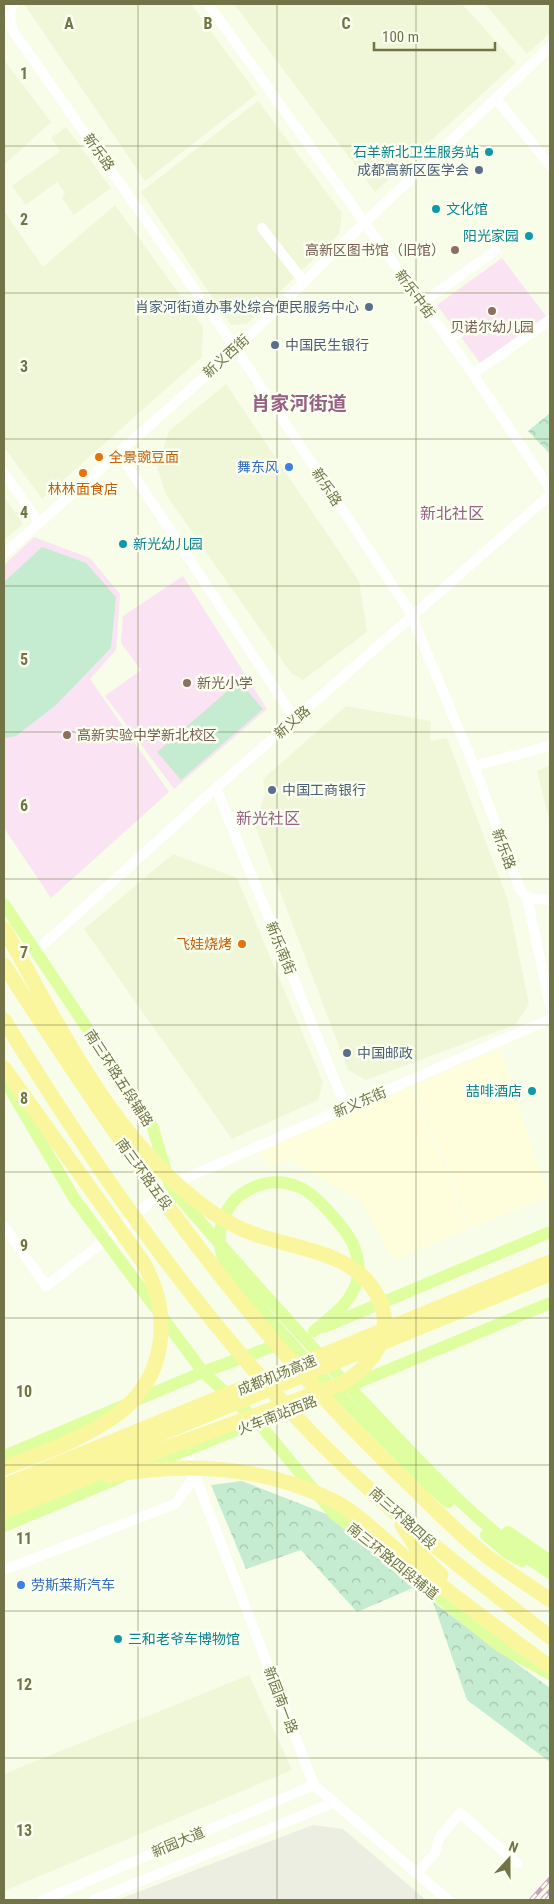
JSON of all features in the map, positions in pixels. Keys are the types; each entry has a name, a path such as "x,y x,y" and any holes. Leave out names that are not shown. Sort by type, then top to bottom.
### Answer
{"highway":[{"path":"4,930 92,1081 126,1132 159,1168 185,1192 237,1227 346,1264 361,1275 372,1287 383,1312 384,1325 378,1351 357,1375 341,1384 73,1484 4,1512"},
{"name":"南三环路五段","path":"4,965 121,1143 246,1311 299,1371"},
{"name":"南三环路四段","path":"4,1020 42,1083 159,1254 213,1322 313,1434 388,1505 412,1533 550,1637"},
{"path":"4,1068 143,1262 156,1290 162,1331 158,1352 149,1376 142,1389 126,1407 115,1416 84,1434 4,1468"},
{"name":"成都机场高速","path":"4,1486 550,1262"},
{"name":"成都机场高速","path":"4,1498 550,1274"},
{"name":"南三环路四段","path":"299,1371 370,1448 486,1556 550,1600"},
{"path":"73,1484 124,1473 184,1468 244,1471 308,1489 336,1502 479,1616 550,1667"},
{"path":"412,1533 421,1555 453,1586 550,1656"},
{"name":"南三环路四段","path":"525,1583 550,1594"}],"main road":[{"name":"南三环路五段辅路","path":"4,904 152,1125 170,1185 301,1336 349,1387"},
{"path":"4,1079 74,1198 203,1372 258,1422"},
{"path":"314,1331 346,1303 354,1289 359,1274 353,1244 309,1192 293,1185 271,1182 256,1186 236,1198 227,1210 220,1239 222,1256 229,1268 268,1317 420,1476 507,1553 550,1578"},
{"path":"4,1456 203,1372 314,1331 550,1232"},
{"name":"火车南站西路","path":"4,1526 185,1450 349,1387 550,1303"},
{"path":"349,1387 432,1476 532,1562 550,1573"},
{"name":"南三环路四段辅道","path":"258,1422 333,1513 501,1647 550,1674"},
{"path":"449,1491 550,1561"},
{"path":"528,1663 550,1678"}],"street":[{"path":"8,25 13,4"},
{"name":"新乐中街","path":"208,4 473,374 550,489"},
{"path":"4,12 8,25"},
{"name":"新乐路","path":"4,18 236,349 412,618 474,766 519,888 527,898 550,1005"},
{"name":"新义西街","path":"4,554 236,349 364,223 550,47"},
{"path":"496,98 550,165"},
{"path":"262,228 304,282"},
{"path":"422,303 495,251"},
{"path":"473,374 550,320"},
{"path":"448,340 470,326"},
{"path":"119,453 295,719"},
{"path":"4,473 38,523"},
{"name":"新义路","path":"35,952 216,788 550,495"},
{"path":"474,766 550,746"},
{"name":"新乐南街","path":"216,788 346,1108"},
{"path":"527,898 550,900"},
{"name":"新义东街","path":"4,1226 46,1286 106,1240 170,1185 550,1019"},
{"name":"新园南一路","path":"185,1450 314,1785 448,1900"},
{"path":"4,1570 175,1504 194,1477"},
{"name":"新园大道","path":"42,1900 314,1785"},
{"name":"新园大道","path":"94,1900 333,1802"},
{"path":"417,1873 435,1853 439,1838 460,1813 518,1862"}],"shaded area":[{"path":"24,4 191,4 257,94 145,181"},
{"path":"234,4 462,4 516,63 375,192"},
{"path":"485,4 550,4 550,33 527,54"},
{"path":"4,60 51,122 5,164 4,164"},
{"path":"258,101 342,213 339,234 247,324 231,325 141,192"},
{"path":"66,127 111,188 74,215 62,198 65,193 57,182 26,205 12,186 60,151 51,138"},
{"path":"115,205 203,327 202,357 42,499 4,447 4,211 43,267"},
{"name":"贝诺尔幼儿园","path":"502,258 546,316 480,363 437,305"},
{"path":"226,384 359,581 367,632 303,680 291,673 166,495 157,467 169,431"},
{"path":"4,497 23,524 4,540"},
{"name":"高新实验中学新北校区","path":"34,537 90,558 120,594 116,650 90,679 169,792 51,898 4,828 4,565"},
{"name":"新光小学","path":"183,576 267,709 174,789 105,696 141,670 121,643 123,616"},
{"path":"346,706 431,721 430,741 447,738 508,901 529,1004 515,1025 366,1080 348,1070 251,815 260,809 265,793 263,779"},
{"path":"550,765 550,824 537,771"},
{"path":"173,854 237,878 323,1082 318,1100 232,1139 84,929"},
{"path":"500,1049 549,1197 471,1228 414,1085"},
{"path":"412,1086 469,1229 394,1261 361,1201 289,1160 268,1167 261,1151"},
{"path":"249,1675 292,1770 4,1891 4,1774"},
{"path":"313,1825 343,1829 426,1900 117,1900"}],"green space":[{"path":"550,413 550,454 528,431"},
{"path":"42,547 86,563 116,597 111,648 56,705 16,736 4,738 4,582"},
{"path":"239,681 263,709 181,780 157,752"},
{"path":"242,1481 329,1515 413,1588 357,1612 301,1550 246,1569 211,1485"},
{"path":"433,1602 550,1688 550,1762 467,1700"}],"railway":[{"path":"531,1900 550,1879"},
{"path":"542,1900 550,1891"}],"place":[{"name":"石羊新北卫生服务站","path":"489,152"},
{"name":"成都高新区医学会","path":"479,170"},
{"name":"文化馆","path":"436,209"},
{"name":"阳光家园","path":"529,236"},
{"name":"高新区图书馆（旧馆）","path":"455,250"},
{"name":"肖家河街道办事处综合便民服务中心","path":"369,307"},
{"name":"贝诺尔幼儿园","path":"492,311"},
{"name":"中国民生银行","path":"275,345"},
{"name":"全景豌豆面","path":"99,457"},
{"name":"舞东风","path":"289,467"},
{"name":"林林面食店","path":"83,473"},
{"name":"新光幼儿园","path":"123,544"},
{"name":"新光小学","path":"187,683"},
{"name":"高新实验中学新北校区","path":"67,735"},
{"name":"中国工商银行","path":"272,790"},
{"name":"飞娃烧烤","path":"242,944"},
{"name":"中国邮政","path":"347,1053"},
{"name":"喆啡酒店","path":"532,1091"},
{"name":"劳斯莱斯汽车","path":"21,1585"},
{"name":"三和老爷车博物馆","path":"118,1639"}],"district":[{"name":"肖家河街道","path":"299,403"},
{"name":"新北社区","path":"452,513"},
{"name":"新光社区","path":"268,818"}]}
